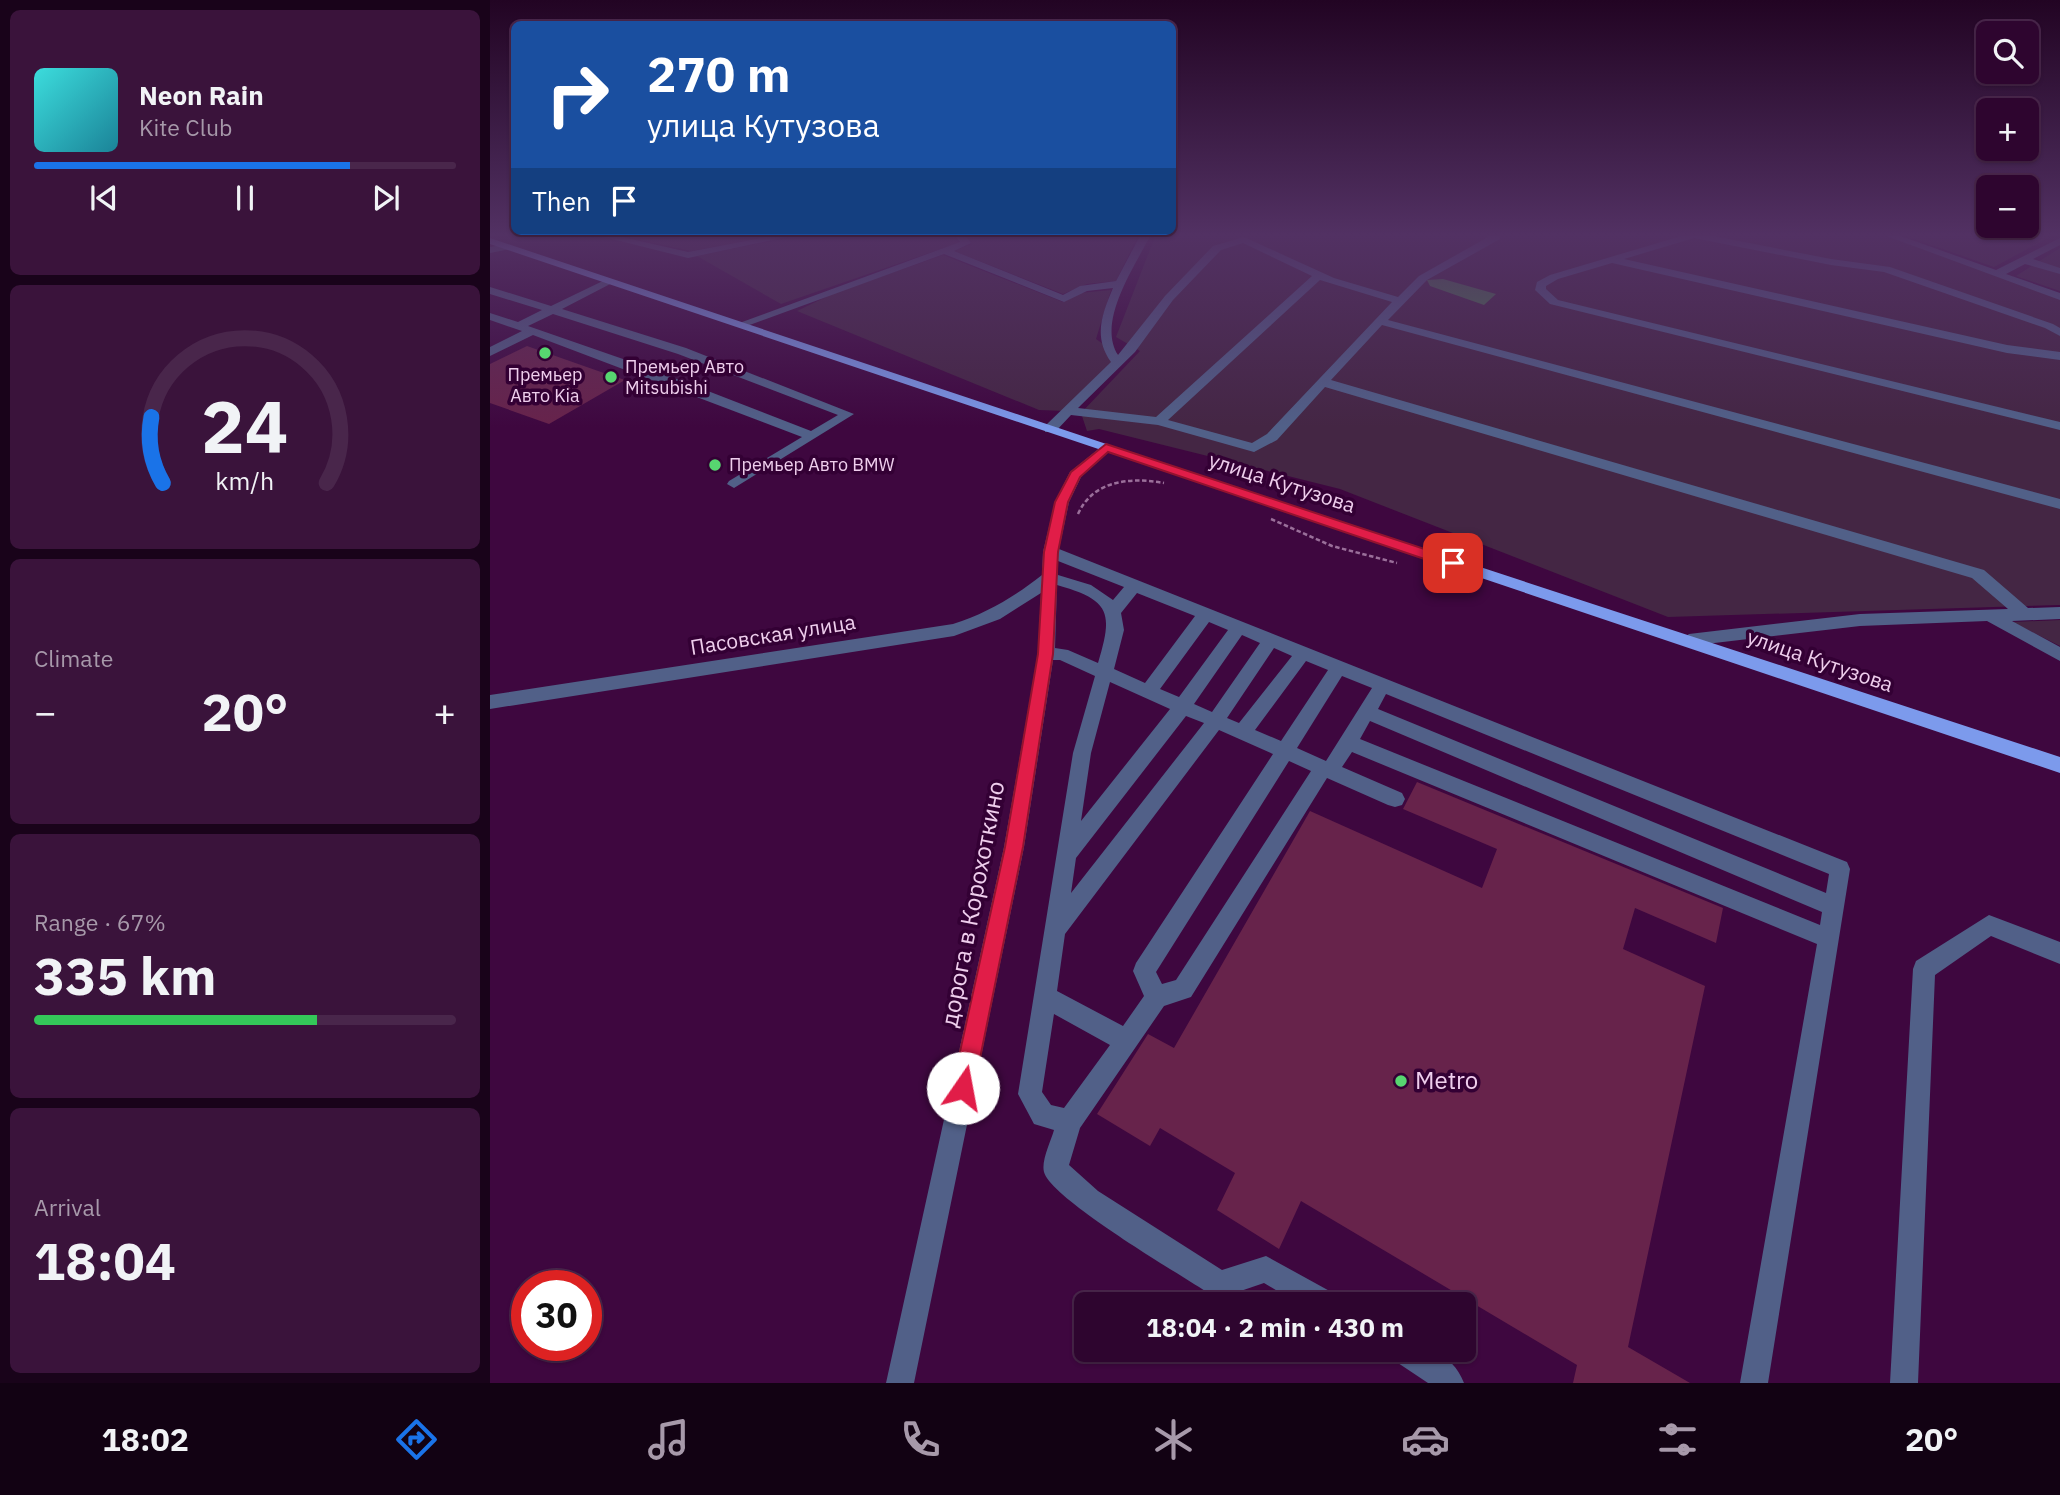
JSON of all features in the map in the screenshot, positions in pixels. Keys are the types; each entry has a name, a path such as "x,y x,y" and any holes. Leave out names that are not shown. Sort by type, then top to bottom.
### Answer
{"main road":[{"name":"улица Кутузова","path":"662,299 2060,765"}],"street":[{"path":"516,299 682,351 848,414 734,484"},
{"path":"519,326 574,299"},
{"path":"740,325 813,299"},
{"path":"1115,299 1105,338 1109,351 1118,363"},
{"path":"1050,429 1118,363 1169,299"},
{"path":"1159,421 1293,299"},
{"path":"1393,299 1401,301"},
{"path":"1070,411 1159,421 1254,448 1272,437 1403,299"},
{"path":"1551,299 1555,302 2060,426"},
{"path":"1784,299 2007,349 2060,356"},
{"path":"1970,299 2060,333"},
{"path":"491,317 642,370 812,436"},
{"path":"1380,321 2060,504"},
{"path":"490,352 533,331"},
{"path":"1323,382 1978,574 2024,614"},
{"name":"дорога в Корохоткино","path":"900,1383 1014,847 1046,654 1051,601 1051,552 1062,502 1075,475 1106,447"},
{"path":"1051,552 1840,869 1754,1383"},
{"path":"1049,578 1071,583 1099,596 1113,611 1116,630 1102,671 1082,753 1030,1094 1043,1115 1069,1122"},
{"name":"Пасовская улица","path":"490,702 954,630 990,618 1017,605 1049,578"},
{"path":"1113,611 1135,585"},
{"path":"1689,640 1860,620 2060,613"},
{"path":"1149,691 1206,614"},
{"path":"1989,615 2060,655"},
{"path":"1066,855 1182,708 1239,627"},
{"path":"1055,931 1215,722 1271,640"},
{"path":"1242,733 1303,653"},
{"path":"1046,654 1062,654 1395,799"},
{"path":"1157,997 1144,971 1339,667"},
{"path":"1305,1292 1266,1269 1220,1284 1088,1200 1055,1169 1069,1122 1157,997 1183,989 1383,685"},
{"path":"1367,712 1833,906"},
{"path":"1348,742 1827,938"},
{"path":"1904,1383 1924,969 1989,925 2060,953"},
{"path":"1045,997 1127,1041"},
{"path":"1424,1362 1450,1383"}],"path":[{"path":"1077,519 1080,508 1088,497 1119,481 1136,479 1164,483"},
{"path":"1269,518 1300,535 1351,553 1397,563"}],"shaded area":[{"path":"771,299 797,299 781,304"},
{"path":"823,299 1054,299 1063,302 1070,299 1108,299 1096,339 1119,355 1065,411 1039,410 797,311"},
{"path":"1131,299 2060,299 2060,605 1668,617 1340,489 1099,429 1087,431 1081,413 1140,351 1116,337"},
{"path":"1466,299 1491,299 1484,305"},
{"path":"2060,620 2060,646 2012,622"}],"building":[{"path":"527,346 625,380 549,424 490,403 490,364"},
{"name":"Metro","path":"1417,782 1723,908 1716,943 1635,908 1623,949 1705,986 1628,1347 1690,1383 1573,1383 1577,1365 1476,1305 1476,1292 1454,1292 1301,1201 1279,1249 1217,1210 1235,1173 1160,1128 1150,1146 1097,1114 1148,1034 1174,1048 1310,811 1482,888 1497,849 1403,809"}],"place":[{"name":"Премьер Авто Kia","path":"545,353"},
{"name":"Премьер Авто Mitsubishi","path":"611,377"},
{"name":"Премьер Авто BMW","path":"715,465"},
{"name":"Metro","path":"1401,1081"}],"route":[{"path":"963,1088 1014,847 1046,654 1051,601 1051,552 1062,502 1075,475 1106,447 1453,563"}]}
